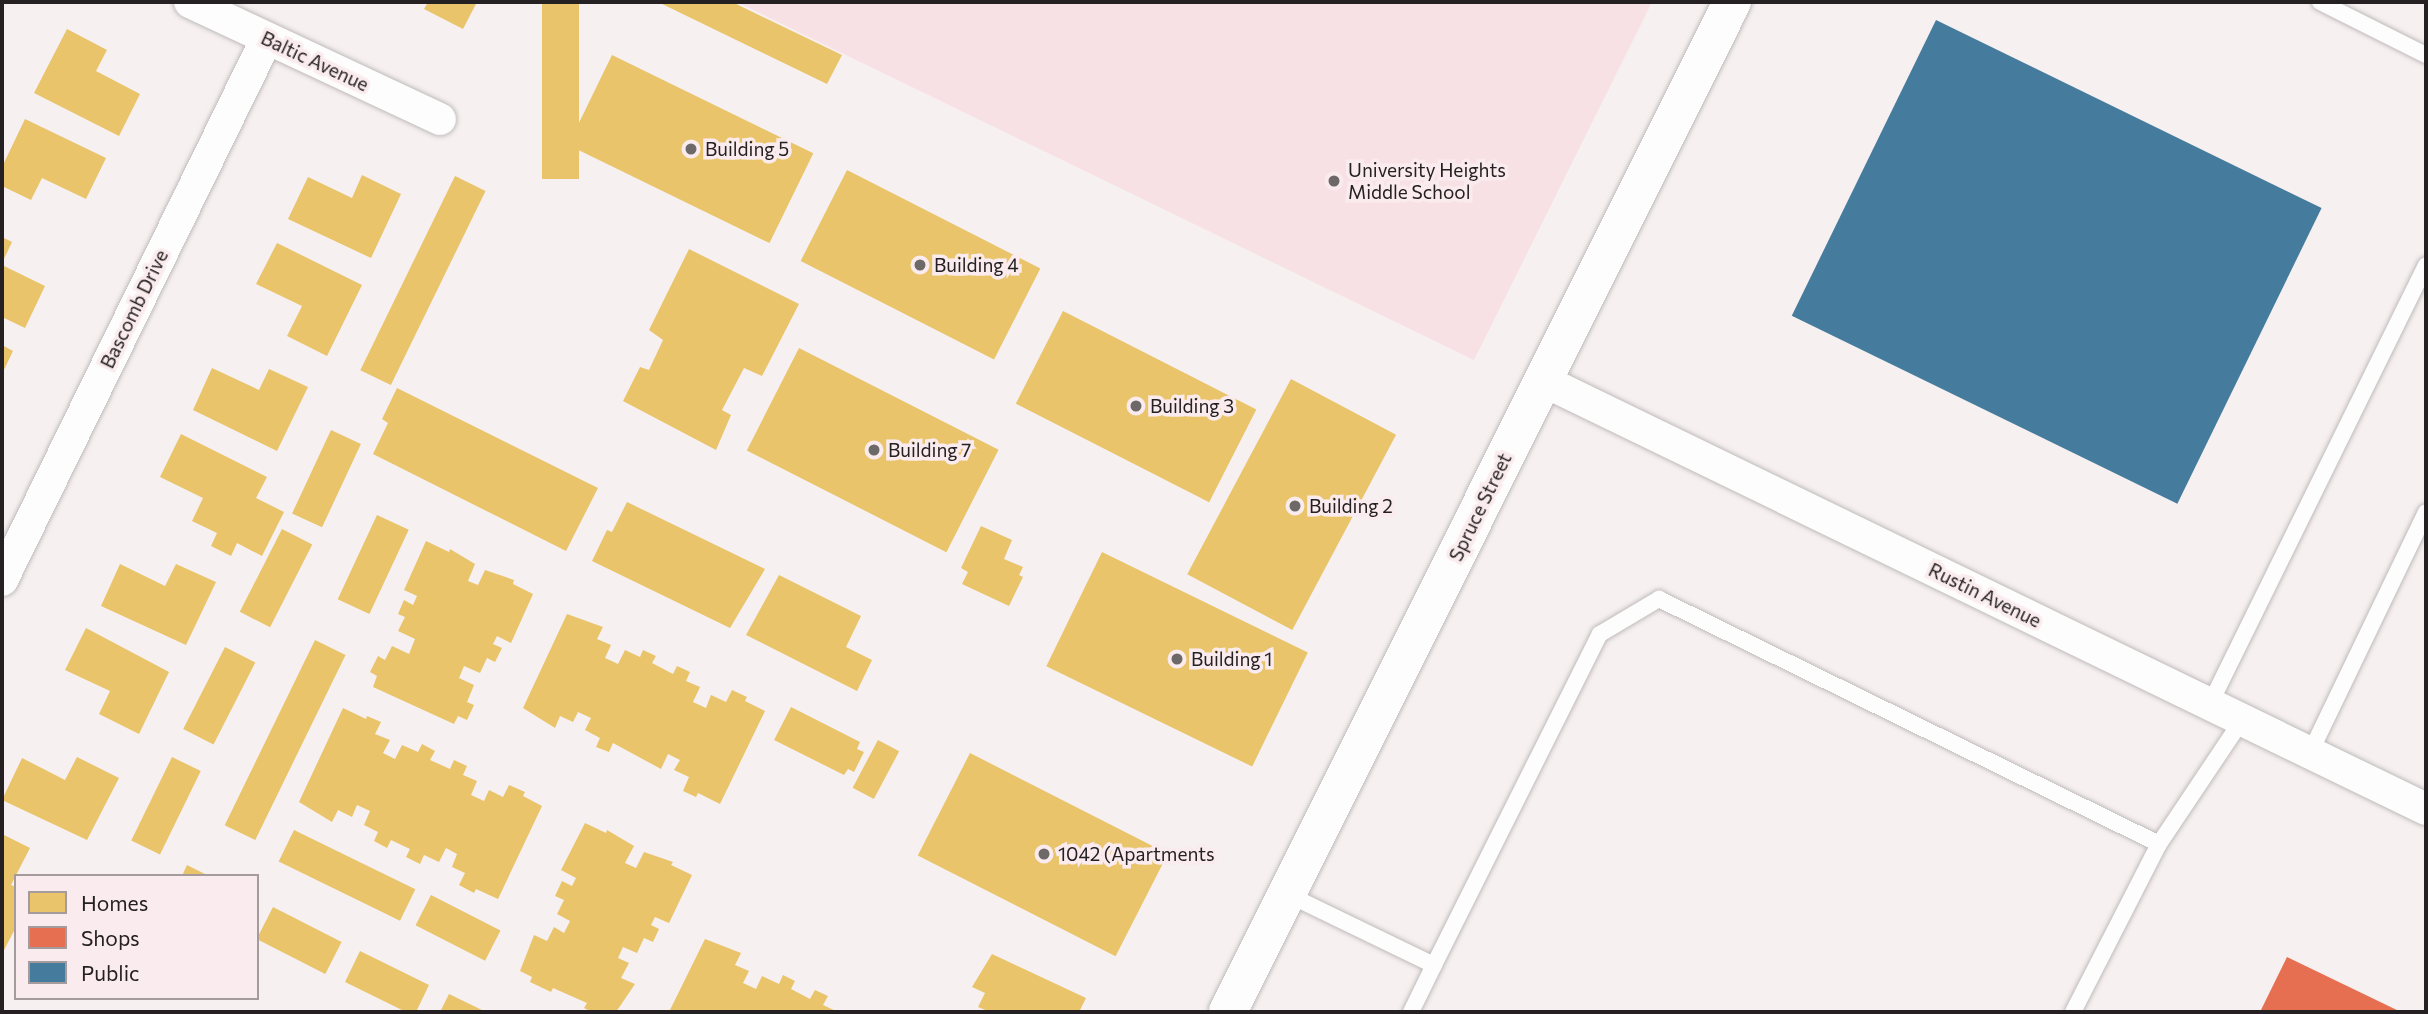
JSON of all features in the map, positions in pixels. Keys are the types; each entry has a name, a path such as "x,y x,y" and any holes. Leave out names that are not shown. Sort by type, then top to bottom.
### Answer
{"street":[{"name":"Baltic Avenue","path":"191,2 440,119"},
{"name":"Spruce Street","path":"1228,1012 1732,2"},
{"name":"Bascomb Drive","path":"2,580 267,38"},
{"name":"Rustin Avenue","path":"1544,381 2426,809"}],"lane":[{"path":"2320,2 2426,55"},
{"path":"2210,704 2426,265"},
{"path":"2309,753 2426,512"},
{"path":"1411,1012 1600,634 1659,599 2159,844"},
{"path":"2073,1012 2159,844 2242,720"},
{"path":"1287,894 1434,965"}],"shaded area":[{"name":"University Heights Middle School","path":"737,2 1652,2 1474,360"}],"building: Homes":[{"path":"428,2 477,2 463,29 424,9"},
{"path":"542,2 579,2 579,179 542,179"},
{"path":"658,2 732,2 842,55 827,84"},
{"path":"67,29 107,50 96,71 140,94 119,136 34,93"},
{"name":"Building 5","path":"612,55 813,153 769,243 568,145"},
{"path":"25,119 106,158 86,199 42,178 31,200 2,186 2,167"},
{"name":"Building 4","path":"847,170 1040,269 994,359 801,261"},
{"path":"362,175 401,194 371,258 288,219 308,177 352,198"},
{"path":"455,176 486,191 391,385 360,370"},
{"path":"2,237 12,242 2,263"},
{"path":"277,243 362,285 327,356 287,336 302,306 256,284"},
{"path":"689,249 799,304 762,376 744,368 722,410 731,415 716,450 623,401 640,367 649,370 663,340 649,330"},
{"path":"2,265 45,286 25,328 2,317"},
{"name":"Building 3","path":"1063,311 1256,410 1209,502 1016,404"},
{"path":"2,345 13,351 2,374"},
{"name":"Building 7","path":"799,348 999,450 946,552 747,450"},
{"path":"212,368 259,390 269,369 308,387 277,451 193,410"},
{"name":"Building 2","path":"1291,379 1396,435 1292,630 1187,574"},
{"path":"397,388 598,488 566,551 373,454 388,423 382,419"},
{"path":"331,430 361,444 322,527 292,513"},
{"path":"181,434 267,477 256,498 284,512 262,556 237,543 231,556 211,546 217,533 192,521 203,498 160,477"},
{"path":"627,502 765,569 730,628 592,561 607,530 612,532"},
{"path":"377,515 409,530 369,614 338,599"},
{"path":"981,526 1012,540 1004,559 1023,567 1019,575 1023,577 1009,606 962,584 968,572 961,568"},
{"path":"282,529 312,544 270,627 240,612"},
{"path":"426,541 449,552 450,549 475,564 468,581 478,585 485,570 514,580 513,584 533,594 511,643 497,636 493,644 502,648 495,662 487,658 480,673 464,666 459,678 474,685 467,702 474,705 467,720 458,716 454,724 373,687 377,676 370,672 378,656 385,660 392,646 409,654 415,639 398,631 405,617 398,614 404,600 413,605 417,596 404,590"},
{"name":"Building 1","path":"1102,552 1308,652 1252,767 1046,666"},
{"path":"120,564 165,586 176,564 216,582 186,645 101,606"},
{"path":"779,575 861,616 846,647 872,660 857,691 746,635"},
{"path":"567,614 603,627 597,639 611,645 605,658 618,664 625,650 640,657 643,650 656,656 652,663 673,674 677,666 690,672 686,681 700,687 693,702 706,708 711,695 726,702 732,690 747,697 745,701 765,711 720,804 698,793 696,797 683,791 689,777 674,770 680,760 668,754 661,769 613,743 609,752 596,747 600,738 585,730 591,718 578,712 573,722 560,716 555,728 523,708"},
{"path":"86,628 169,672 139,734 99,714 110,691 65,670"},
{"path":"315,640 346,655 255,840 225,825"},
{"path":"225,647 255,662 214,744 183,729"},
{"path":"791,707 860,742 857,749 864,752 854,772 848,769 844,775 774,740"},
{"path":"343,708 366,719 367,716 381,722 375,734 390,740 383,753 395,759 402,745 418,752 422,744 435,751 430,760 450,769 454,760 467,766 463,775 477,781 471,795 484,801 489,790 503,797 509,785 525,792 523,796 542,806 498,899 476,889 474,893 459,885 465,873 452,867 457,854 446,848 439,862 424,855 420,864 406,857 410,849 391,840 387,848 374,841 378,832 364,825 370,811 357,805 352,817 338,810 332,822 299,802"},
{"path":"878,740 899,751 874,799 853,788"},
{"name":"1042 (Apartments","path":"970,753 1168,854 1116,956 918,855"},
{"path":"77,757 119,778 87,840 2,800 22,758 65,780"},
{"path":"172,757 201,771 160,855 131,841"},
{"path":"585,823 606,833 607,830 634,846 625,863 636,868 644,852 673,862 671,865 692,875 669,923 655,917 651,925 659,929 653,942 644,938 637,953 623,947 618,958 629,963 621,978 635,984 616,1012 592,1012 584,1008 587,1003 553,988 551,992 530,982 532,977 520,971 534,935 547,941 554,927 564,933 570,921 557,914 564,900 555,896 562,881 572,886 576,878 561,870"},
{"path":"294,830 415,889 400,921 279,861"},
{"path":"2,834 30,848 17,874 14,874 11,885 14,886 14,931 2,954"},
{"path":"187,865 205,874 183,874"},
{"path":"431,895 500,930 485,961 416,925"},
{"path":"273,907 342,942 325,974 259,940 259,934"},
{"path":"705,939 741,953 735,965 749,971 743,983 756,989 762,976 779,984 783,975 795,981 791,989 810,999 815,990 828,996 823,1005 838,1012 669,1012"},
{"path":"360,951 429,985 416,1012 406,1012 345,982"},
{"path":"992,954 1086,998 1079,1012 990,1012 978,1007 985,993 972,987"},
{"path":"449,994 486,1012 440,1012"}],"building: Shops":[{"path":"2287,957 2401,1012 2260,1012"}],"building: Public":[{"path":"1936,20 2322,208 2177,504 1792,316"}],"place":[{"name":"Building 5","path":"691,149"},
{"name":"University Heights Middle School","path":"1334,181"},
{"name":"Building 4","path":"920,265"},
{"name":"Building 3","path":"1136,406"},
{"name":"Building 7","path":"874,450"},
{"name":"Building 2","path":"1295,506"},
{"name":"Building 1","path":"1177,659"},
{"name":"1042 (Apartments","path":"1044,854"}]}
